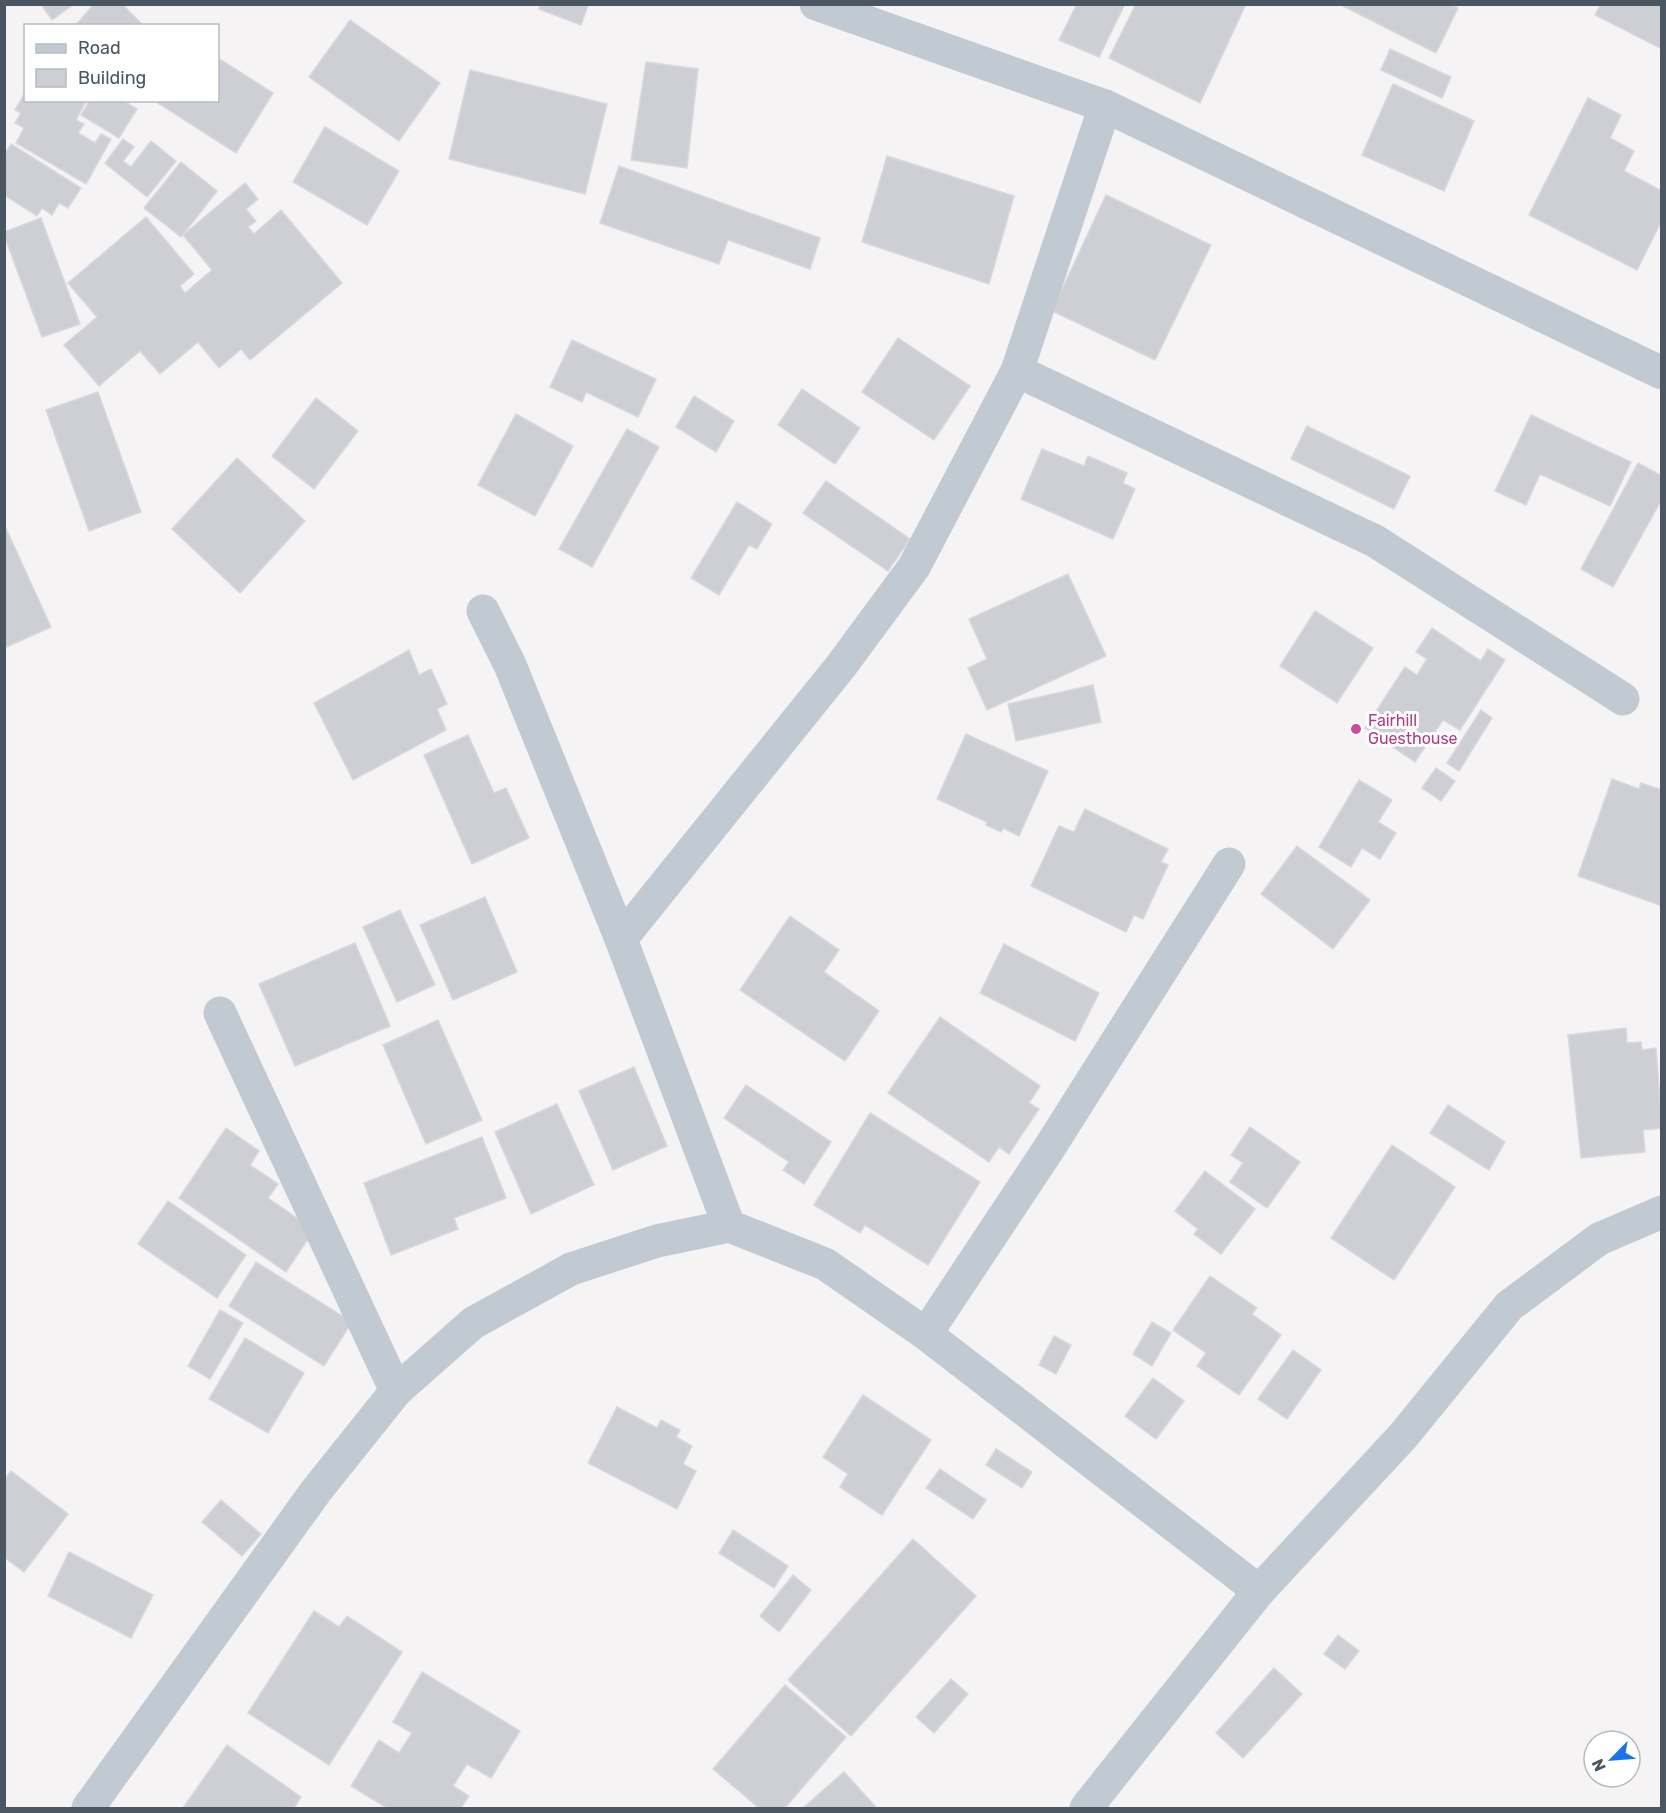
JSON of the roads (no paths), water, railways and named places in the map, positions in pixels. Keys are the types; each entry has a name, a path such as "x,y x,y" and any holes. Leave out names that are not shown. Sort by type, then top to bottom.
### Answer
{"street":[{"path":"816,4 900,18 1106,106 1662,373"},
{"path":"621,939 842,666 914,567 1017,371 1106,106"},
{"path":"1017,371 1376,541 1623,699"},
{"path":"483,611 510,665 621,939 729,1226"},
{"path":"926,1334 1048,1150 1229,864"},
{"path":"220,1013 396,1391"},
{"path":"1086,1809 1259,1591 1403,1436 1509,1306 1599,1239 1662,1212"},
{"path":"88,1809 316,1491 396,1391 473,1323 571,1269 657,1241 729,1226 825,1264 926,1334 1259,1591"}],"place":[{"name":"Fairhill Guesthouse","path":"1356,729"}]}
